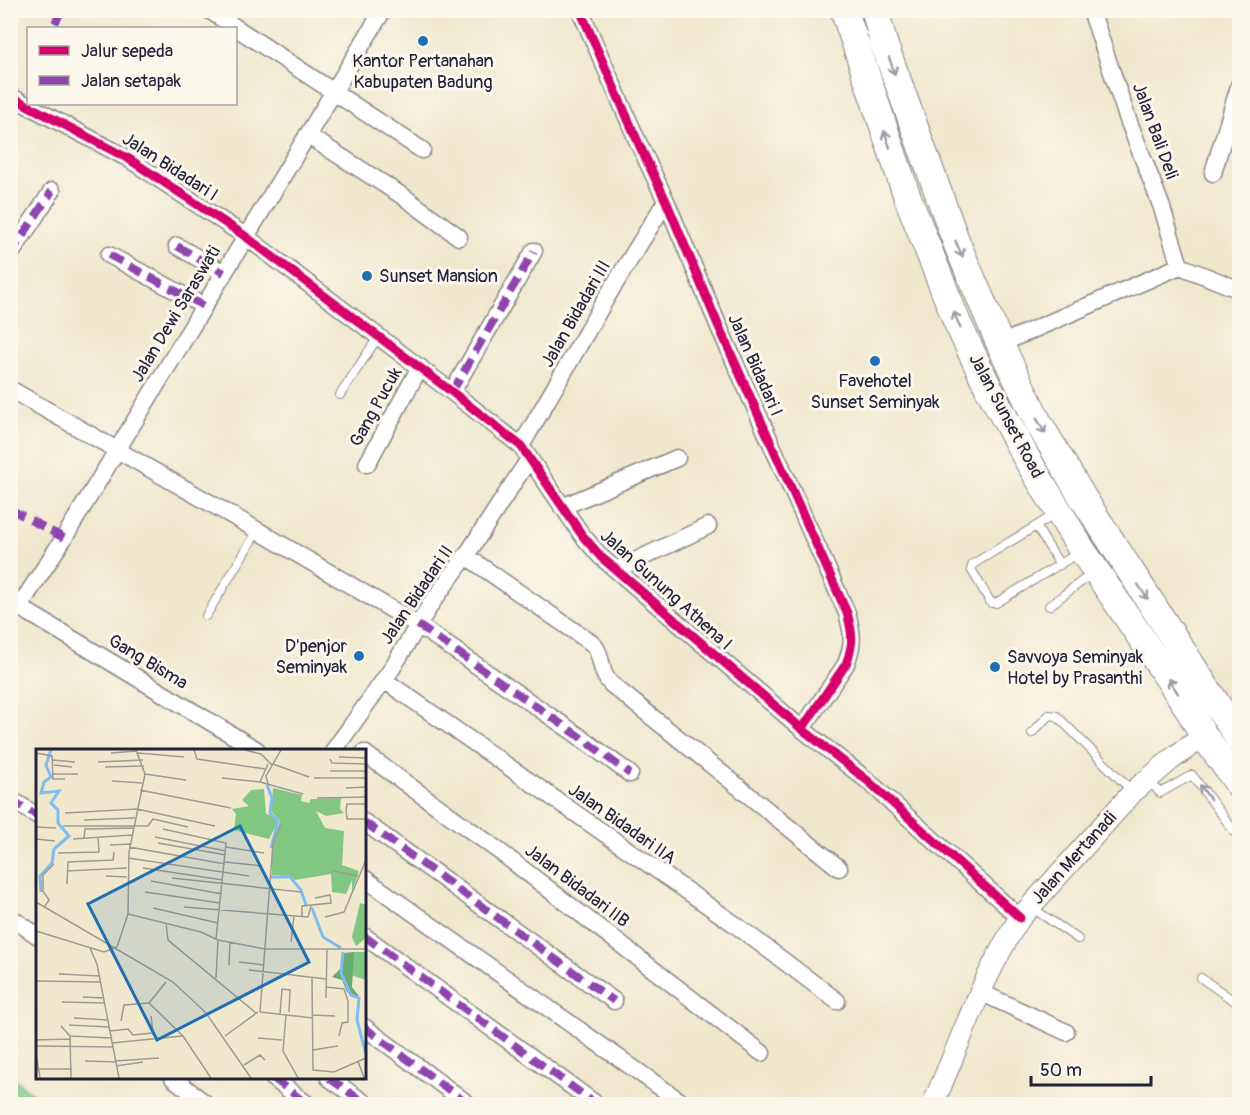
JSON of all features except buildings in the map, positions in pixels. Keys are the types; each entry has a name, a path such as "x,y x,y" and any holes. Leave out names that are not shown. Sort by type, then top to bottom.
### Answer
{"highway":[{"name":"Jalan Sunset Road","path":"844,10 907,196 957,322 989,389 1027,459 1048,519 1090,560 1239,786"},
{"name":"Jalan Sunset Road","path":"875,10 883,42 957,244 1000,344 1038,422 1083,498 1239,740"}],"street":[{"path":"209,10 235,27"},
{"name":"Jalan Dewi Saraswati","path":"13,608 117,451 383,10"},
{"name":"Jalan Bidadari I","path":"580,10 847,613 853,636 846,664 802,729"},
{"name":"Jalan Bali Deli","path":"1091,10 1161,205 1180,266"},
{"path":"237,28 422,150"},
{"path":"1213,173 1239,83"},
{"name":"Jalan Bidadari I","path":"10,96 129,159 245,236"},
{"path":"307,135 404,197 459,237"},
{"path":"10,255 52,192"},
{"name":"Jalan Bidadari III","path":"525,453 608,295 666,201"},
{"name":"Jalan Gunung Athena I","path":"245,236 420,367 525,453 590,546 616,570 802,729 1025,912"},
{"path":"177,246 224,273"},
{"path":"452,392 534,251"},
{"path":"109,255 204,306"},
{"path":"1000,344 1180,266 1239,290"},
{"name":"Gang Pucuk","path":"367,464 420,367"},
{"path":"10,388 418,625 630,774"},
{"name":"Jalan Bidadari II","path":"339,744 466,556 525,453"},
{"path":"562,507 677,458"},
{"path":"616,570 708,526"},
{"path":"466,556 593,644 598,651 602,673 611,684 839,868"},
{"name":"Gang Bisma","path":"13,608 255,749"},
{"name":"Jalan Bidadari IIA","path":"384,680 733,924 837,1001"},
{"name":"Jalan Mertanadi","path":"933,1104 980,992 1003,944 1025,912 1140,785 1204,736"},
{"name":"Jalan Bidadari IIB","path":"339,744 354,749"},
{"name":"Jalan Bidadari IIB","path":"366,754 499,851 762,1053"},
{"path":"10,799 36,815"},
{"path":"366,823 614,1001"},
{"path":"366,879 684,1104"},
{"path":"10,917 36,935"},
{"path":"366,937 596,1104"},
{"path":"980,992 1066,1032"},
{"path":"366,1028 468,1104"},
{"path":"176,1079 207,1104"},
{"path":"276,1079 307,1104"},
{"path":"332,1079 366,1104"}],"lane":[{"path":"340,395 378,337"},
{"path":"1060,564 1048,519 971,569 991,603 996,603 1060,564 1090,560"},
{"path":"206,616 258,530"},
{"path":"1049,606 1090,560"},
{"path":"1032,733 1049,715 1057,716 1140,785 1160,793 1190,775 1193,776 1239,839"},
{"path":"1025,912 1078,939"},
{"path":"1201,978 1239,1005"}],"green space":[{"path":"10,1075 44,1104 11,1104"}],"marked path":[{"path":"55,23 62,10"},
{"path":"10,255 52,191"},
{"path":"177,246 224,273"},
{"path":"452,392 534,251"},
{"path":"109,255 204,306"},
{"path":"10,509 64,538"},
{"path":"418,625 630,774"},
{"path":"10,799 36,815"},
{"path":"366,823 614,1001"},
{"path":"366,937 596,1104"},
{"path":"366,1028 468,1104"},
{"path":"274,1079 307,1104"},
{"path":"330,1079 366,1104"}],"cycle path":[{"path":"580,10 847,613 852,638 846,664 802,729"},
{"path":"10,96 129,159 245,236 521,446 582,535 601,557 802,729 868,781 1020,918"}],"place":[{"name":"Kantor Pertanahan Kabupaten Badung","path":"423,41"},
{"name":"Sunset Mansion","path":"367,276"},
{"name":"Favehotel Sunset Seminyak","path":"875,361"},
{"name":"D'penjor Seminyak","path":"359,656"},
{"name":"Savvoya Seminyak Hotel by Prasanthi","path":"995,667"}]}
